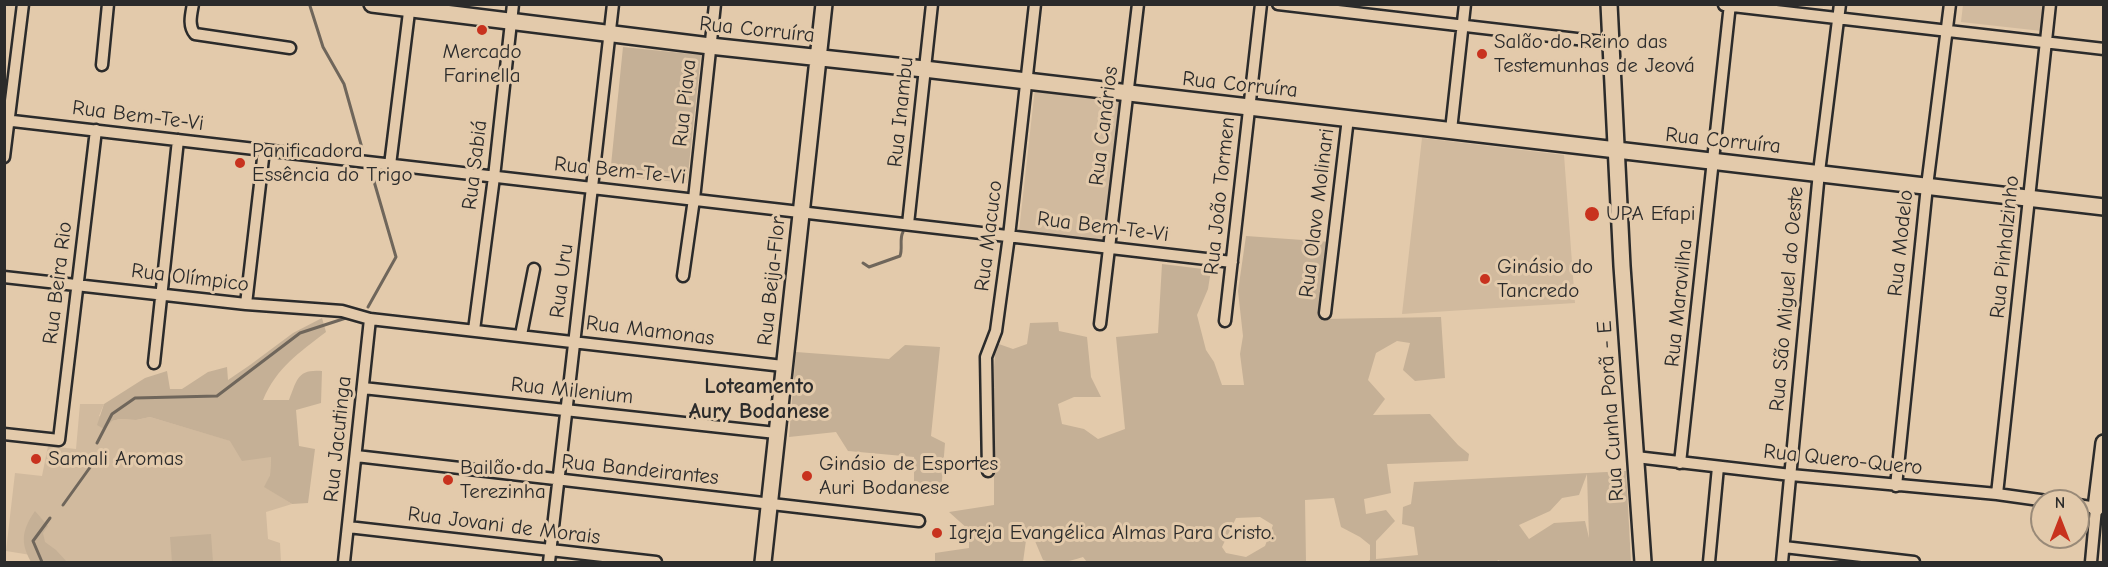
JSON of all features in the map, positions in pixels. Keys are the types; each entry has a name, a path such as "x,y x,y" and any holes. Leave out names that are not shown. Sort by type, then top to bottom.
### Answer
{"street":[{"path":"4,157 24,4"},
{"path":"102,65 108,4"},
{"path":"192,4 190,22 191,30 195,34 290,48"},
{"name":"Rua Corruíra","path":"372,4 710,46 1819,172 2103,207"},
{"name":"Rua Sabiá","path":"474,330 513,4"},
{"name":"Rua Uru","path":"550,557 613,4"},
{"name":"Rua Piava","path":"683,276 694,199 715,4"},
{"name":"Rua Beija-Flor","path":"763,562 824,4"},
{"name":"Rua Inambu","path":"908,224 932,4"},
{"name":"Rua Macuco","path":"988,471 986,357 996,331 1035,4"},
{"name":"Rua Canários","path":"1100,324 1138,4"},
{"name":"Rua João Tormen","path":"1225,321 1261,4"},
{"path":"1278,4 1611,44"},
{"path":"1450,130 1465,4"},
{"name":"Rua Cunha Porã - E","path":"1609,4 1622,266 1643,562"},
{"path":"1724,4 2103,49"},
{"name":"Rua São Miguel do Oeste","path":"1782,562 1819,172 1840,4"},
{"name":"Rua Modelo","path":"1896,486 1927,186 1950,4"},
{"name":"Rua Pinhalzinho","path":"1997,494 2031,198 2050,4"},
{"name":"Rua Maravilha","path":"1680,463 1730,5"},
{"path":"390,165 410,7"},
{"name":"Rua Olavo Molinari","path":"1325,313 1348,118"},
{"name":"Rua Bem-Te-Vi","path":"7,121 1232,262"},
{"name":"Rua Beira Rio","path":"4,434 59,440 96,130"},
{"path":"154,363 178,140"},
{"path":"246,304 264,150"},
{"path":"521,335 534,269"},
{"name":"Rua Olímpico","path":"4,277 246,304 342,311 370,319"},
{"name":"Rua Mamonas","path":"370,319 783,366"},
{"name":"Rua Jacutinga","path":"344,562 370,319"},
{"name":"Rua Milenium","path":"363,388 776,433"},
{"path":"2091,562 2103,443"},
{"name":"Rua Bandeirantes","path":"356,456 919,521"},
{"name":"Rua Quero-Quero","path":"1636,457 2030,499"},
{"path":"1709,562 1718,467"},
{"path":"2090,507 2096,508"},
{"name":"Rua Jovani de Morais","path":"348,527 550,557 656,562"},
{"path":"1784,548 1914,562"}],"shaded area":[{"path":"1963,5 2045,5 2042,31 1961,22"},
{"path":"623,47 701,55 687,183 610,175"},
{"path":"1035,88 1123,98 1107,241 1019,231"},
{"path":"1422,138 1564,155 1575,303 1402,314"},
{"path":"1246,236 1331,242 1320,295 1322,319 1441,317 1445,378 1415,381 1403,370 1410,343 1397,341 1376,353 1368,380 1385,399 1373,415 1430,414 1469,454 1468,461 1387,464 1391,493 1364,499 1366,514 1386,510 1395,521 1376,541 1376,559 1418,555 1414,527 1402,524 1403,507 1411,504 1414,482 1626,471 1631,562 1500,562 1499,560 1495,562 1367,562 1370,560 1370,545 1341,527 1334,498 1305,500 1306,562 1087,562 1083,557 1053,562 1043,560 1035,541 1027,533 1023,562 935,562 935,553 969,548 969,530 949,512 994,505 996,343 1013,349 1027,344 1030,323 1058,322 1059,331 1087,337 1091,377 1101,397 1074,397 1058,404 1062,424 1084,429 1098,439 1125,429 1116,337 1158,333 1162,264 1211,270 1208,289 1197,315 1206,350 1214,362 1222,385 1244,385 1240,354 1243,336 1238,291","holes":["1587,474 1589,538 1585,521 1554,523 1529,539 1519,525 1550,511 1562,498 1579,495","1260,517 1273,525 1265,546 1246,557 1226,553 1222,547 1236,518"]},
{"path":"322,318 326,332 282,370 263,400 289,400 299,377 307,372 322,371 321,403 296,410 299,446 315,449 308,503 292,504 264,487 270,475 271,457 242,461 230,441 150,417 112,421 104,429 97,425 104,404 145,378 167,371 170,389 182,389 208,372 227,367 228,380 293,333"},
{"path":"905,345 940,347 931,436 945,443 941,493 914,493 914,457 848,451 836,432 789,437 796,352 889,359"},
{"path":"80,404 104,404 99,416 112,421 150,417 231,441 271,457 270,475 265,487 292,504 266,512 268,539 280,543 281,562 42,562 37,556 6,551 15,473 42,476 48,446 76,449"},
{"path":"35,511 48,526 43,533 45,542 67,562 31,562 25,548 24,536 27,524"},
{"path":"211,534 213,562 172,562 170,537"}],"waterway":[{"path":"310,6 323,47 344,84 362,148"},
{"path":"368,307 396,257 371,171"},
{"path":"863,263 869,267 900,256 903,232"},
{"path":"97,443 112,414 135,398 217,396 300,333 349,317"},
{"path":"63,505 91,466"},
{"path":"42,562 33,541 50,518"}],"place":[{"name":"Mercado Farinella","path":"482,30"},
{"name":"Salão do Reino das Testemunhas de Jeová","path":"1482,54"},
{"name":"Panificadora Essência do Trigo","path":"240,163"},
{"name":"UPA Efapi","path":"1592,214"},
{"name":"Ginásio do Tancredo","path":"1485,279"},
{"name":"Samali Aromas","path":"36,459"},
{"name":"Ginásio de Esportes Auri Bodanese","path":"807,476"},
{"name":"Bailão da Terezinha","path":"448,480"},
{"name":"Igreja Evangélica Almas Para Cristo.","path":"937,533"}],"district":[{"name":"Loteamento Aury Bodanese","path":"759,400"}]}
